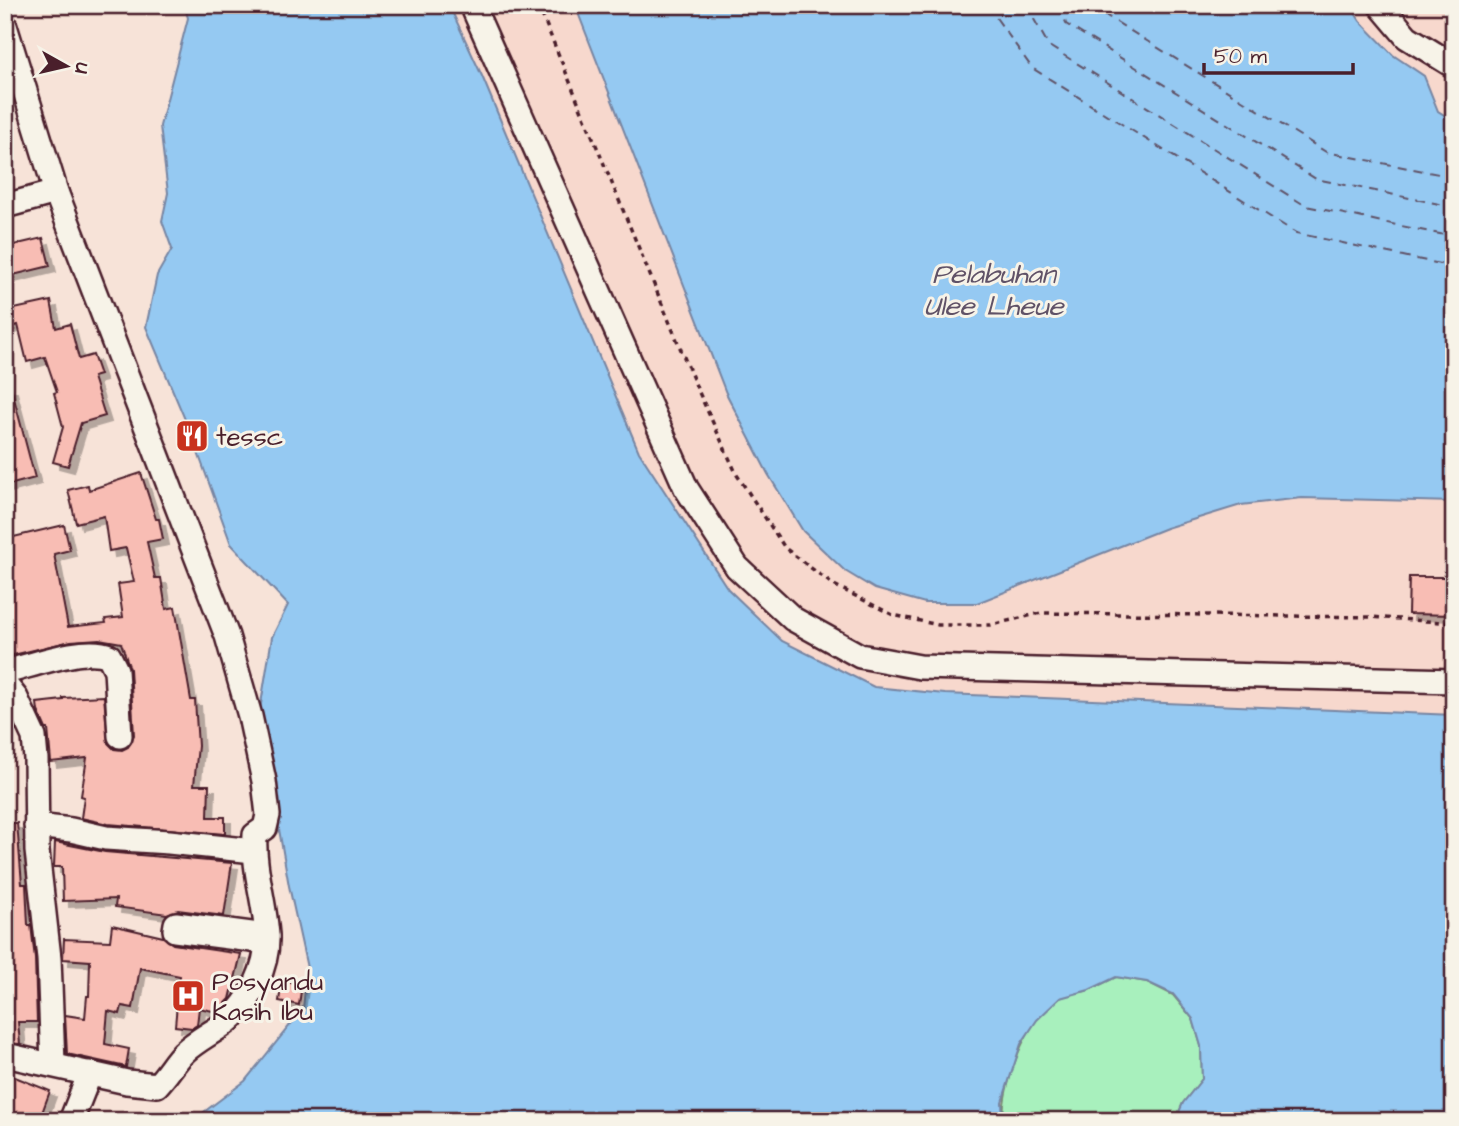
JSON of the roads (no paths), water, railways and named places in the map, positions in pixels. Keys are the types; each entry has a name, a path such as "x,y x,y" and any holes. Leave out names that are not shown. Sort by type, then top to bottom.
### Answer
{"street":[{"path":"472,5 686,488 737,567 793,619 860,656 920,667 1454,681"},
{"path":"1380,5 1407,37 1454,66"},
{"path":"5,26 56,192 227,636 250,716 268,815 267,825 255,835 254,851 267,936 261,970 248,998 238,1011 185,1052 157,1085 127,1082 53,1064 5,1057"},
{"path":"5,206 56,192"},
{"path":"5,672 81,654 98,652 109,656 116,670 120,736"},
{"path":"5,684 16,698 34,737 37,759 36,826 49,958 53,1064"},
{"path":"36,826 106,838 254,851"},
{"path":"71,1121 90,1073"}],"water":[{"path":"184,5 449,5 482,76 639,452 728,589 782,641 874,687 945,694 1454,715 1454,1121 1175,1121 1183,1103 1202,1079 1201,1046 1193,1019 1173,994 1147,982 1116,977 1089,990 1060,998 1037,1020 1021,1044 1002,1102 1003,1121 192,1121 245,1081 303,1009 307,968 289,886 259,716 272,637 288,605 231,544 192,436 146,327 157,275 172,249 162,221 168,193 160,126 188,18"},
{"name":"Pelabuhan Ulee Lheue","path":"575,5 1350,5 1360,21 1393,55 1424,76 1438,111 1454,121 1454,502 1302,498 1241,505 1166,528 977,603 925,603 875,589 845,571 803,531 768,474 726,393"}],"place":[{"name":"tessc","path":"192,436"},
{"name":"Posyandu Kasih Ibu","path":"188,996"}]}
